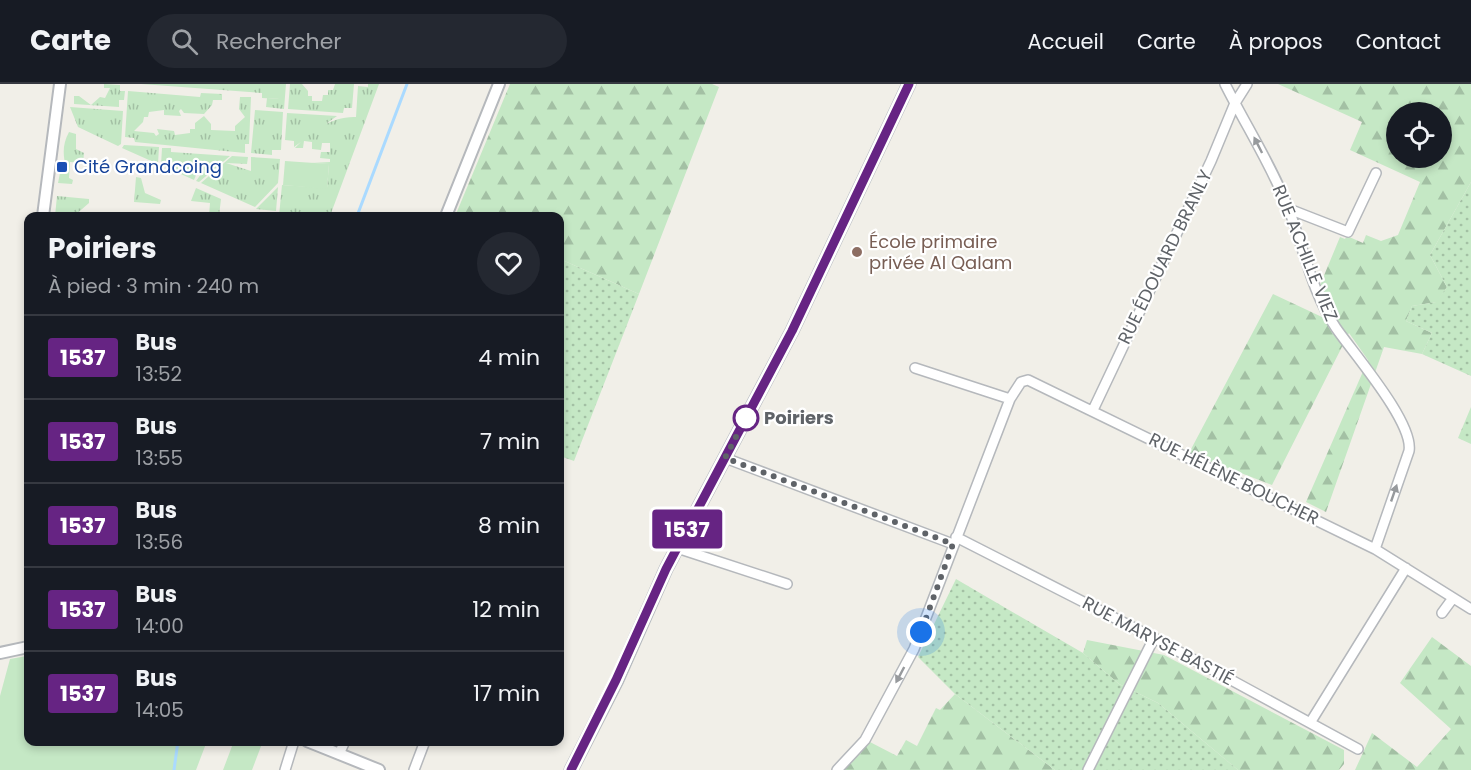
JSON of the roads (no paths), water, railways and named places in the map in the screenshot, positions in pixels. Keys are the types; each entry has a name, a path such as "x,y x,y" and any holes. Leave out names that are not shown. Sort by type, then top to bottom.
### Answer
{"main road":[{"path":"571,770 616,680 677,548 792,331 909,84"}],"street":[{"path":"44,212 60,84"},
{"path":"448,212 499,84"},
{"name":"RUE ACHILLE VIEZ","path":"1225,84 1289,209 1314,282 1334,326 1409,435 1409,451 1375,549"},
{"name":"RUE ÉDOUARD BRANLY","path":"1093,410 1211,161 1235,103 1248,84"},
{"path":"1289,209 1348,232 1376,173"},
{"path":"837,770 865,740 901,675 929,614 936,584 1010,399 915,368"},
{"name":"RUE HÉLÈNE BOUCHER","path":"1010,399 1021,382 1028,380 1375,549"},
{"name":"RUE MARYSE BASTIÉ","path":"725,458 955,540 1154,638 1358,749"},
{"path":"677,548 788,584"},
{"path":"1375,549 1471,609"},
{"path":"1310,723 1406,568"},
{"path":"1442,613 1453,598"},
{"path":"1088,770 1154,638"},
{"path":"4,652 24,648"},
{"path":"285,770 292,746"},
{"path":"319,746 379,770"},
{"path":"339,754 343,746"},
{"path":"414,770 422,746"}],"waterway":[{"path":"359,212 407,84"},
{"path":"174,770 177,746"}],"place":[{"name":"Cité Grandcoing","path":"62,167"},
{"name":"École primaire privée Al Qalam","path":"857,252"},
{"name":"Poiriers","path":"746,418"}]}
